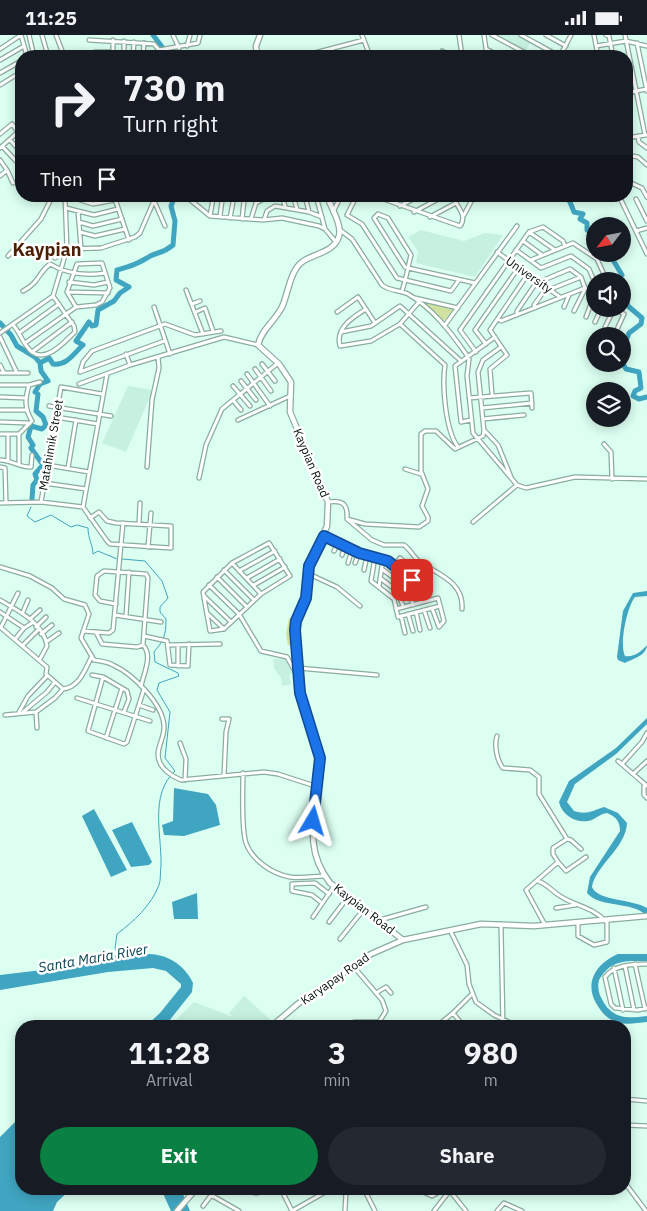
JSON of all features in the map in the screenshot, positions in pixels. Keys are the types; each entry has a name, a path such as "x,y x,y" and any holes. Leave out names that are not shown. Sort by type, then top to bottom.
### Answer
{"main road":[{"path":"256,50 260,35"},
{"path":"258,345 259,338 282,307 298,266 336,242 340,230 330,202"},
{"name":"Kaypian Road","path":"258,345 278,363 290,382 290,412 328,502 328,517 324,536 312,557 306,598 296,621 298,668 302,701 320,758 313,821 315,853 325,876 334,886 380,920 403,940"},
{"name":"Karyapay Road","path":"279,1020 299,1003 371,954 403,940 481,924 545,925 646,916"},
{"path":"177,1211 192,1195"}],"street":[{"path":"0,49 21,35 25,50"},
{"path":"29,35 33,50"},
{"path":"42,35 46,50"},
{"path":"56,35 62,50"},
{"path":"173,35 179,48"},
{"path":"187,46 190,35"},
{"path":"89,40 154,43 162,49 179,48 198,43 200,35"},
{"path":"362,35 367,50"},
{"path":"459,35 461,50"},
{"path":"484,35 486,48 490,50"},
{"path":"492,35 520,50"},
{"path":"521,35 550,50"},
{"path":"546,35 566,46"},
{"path":"563,50 571,35"},
{"path":"594,35 597,50"},
{"path":"608,35 612,50"},
{"path":"625,35 628,50"},
{"path":"332,50 364,39"},
{"path":"113,40 113,50"},
{"path":"124,41 124,50"},
{"path":"596,46 626,41 647,46"},
{"path":"133,50 134,42"},
{"path":"143,50 144,43"},
{"path":"633,92 647,90 637,43"},
{"path":"17,50 24,46"},
{"path":"0,60 15,51"},
{"path":"0,73 15,64"},
{"path":"0,85 15,76"},
{"path":"633,76 646,135 633,137"},
{"path":"0,134 12,124 15,128"},
{"path":"15,135 1,147 15,160"},
{"path":"638,137 640,143 647,148"},
{"path":"10,139 15,145"},
{"path":"633,156 638,157 647,165"},
{"path":"0,160 13,183"},
{"path":"0,176 7,170"},
{"path":"633,184 642,188 647,197"},
{"path":"636,199 647,221"},
{"path":"8,255 41,219 50,202"},
{"path":"0,333 14,326 53,296 66,250 66,202"},
{"path":"86,202 93,204 100,202"},
{"path":"116,202 129,240"},
{"path":"194,202 210,216 263,220 282,218 325,229"},
{"path":"210,216 212,202"},
{"path":"220,216 222,202"},
{"path":"230,218 233,202"},
{"path":"242,219 244,202"},
{"path":"251,219 258,202"},
{"path":"284,202 285,206"},
{"path":"295,202 297,209"},
{"path":"306,202 309,212"},
{"path":"318,202 325,229 336,242"},
{"path":"333,212 338,202"},
{"path":"354,202 347,215 362,224 397,278 451,291 459,279"},
{"path":"391,202 414,212 460,226 471,202"},
{"path":"400,206 408,202"},
{"path":"414,212 433,202"},
{"path":"622,202 647,255"},
{"path":"154,203 165,226"},
{"path":"47,249 55,258 66,250 101,248 129,240 140,233 154,203"},
{"path":"429,217 456,203 464,215"},
{"path":"263,220 270,208 285,206 323,217"},
{"path":"66,208 94,215 118,209"},
{"path":"78,211 81,248"},
{"path":"402,291 406,281 408,268 411,255 388,217 378,214 374,218 405,267 408,268 459,279 475,283"},
{"path":"79,222 93,226 122,219"},
{"path":"445,325 517,226"},
{"path":"476,352 460,330 529,232 543,227 563,241 565,246"},
{"path":"636,231 647,227"},
{"path":"80,232 95,236 125,229"},
{"path":"340,230 352,239 382,285 389,289 402,291 419,302 445,325 468,357 467,376 471,421 477,439 516,485 523,488 575,477 647,479"},
{"path":"529,232 555,250"},
{"path":"523,241 542,255"},
{"path":"530,261 573,243 597,259 603,272"},
{"path":"516,250 542,269 571,256 590,272"},
{"name":"University","path":"497,253 560,297"},
{"path":"25,343 76,307 96,305 108,293 110,287 102,263 77,264 72,273 67,292 76,307"},
{"path":"22,291 35,284 42,271 50,264 60,270 72,273 93,275 104,273"},
{"path":"486,344 475,330 519,267"},
{"path":"517,315 516,311 538,281 570,269 581,277 585,288 574,311"},
{"path":"492,395 490,369 507,355 490,330 528,274"},
{"path":"534,308 534,305 549,288 581,277"},
{"path":"69,282 94,285 108,282"},
{"path":"498,319 501,321 585,288"},
{"path":"186,290 203,334"},
{"path":"67,292 108,293"},
{"path":"564,307 570,294"},
{"path":"14,326 32,352 40,355 49,354 75,332 72,322 53,296"},
{"path":"337,312 358,297 375,323"},
{"path":"414,298 458,307"},
{"path":"192,304 200,301"},
{"path":"366,309 347,321 338,340 340,346 372,341 400,324 419,302"},
{"path":"19,333 59,304"},
{"path":"341,332 372,326 400,306 461,361"},
{"path":"154,307 170,354"},
{"path":"196,313 205,308 213,331"},
{"path":"596,322 598,317"},
{"path":"605,327 610,317"},
{"path":"347,321 352,330"},
{"path":"32,352 72,322"},
{"path":"164,341 80,372 86,357 92,351 160,328 165,324 195,335 221,331"},
{"path":"400,324 445,365 443,374 444,404 458,447"},
{"path":"208,333 210,340"},
{"path":"0,337 17,373"},
{"path":"79,383 130,365 224,337 258,345"},
{"path":"471,421 461,421 455,365 495,337"},
{"path":"347,519 365,524 412,527 425,525 428,517 422,503 428,495 428,489 422,474 422,432 436,431 452,448 482,436 484,431 479,366 483,360 500,347"},
{"path":"126,354 130,365"},
{"path":"147,467 152,400 159,368 158,357"},
{"path":"199,478 213,425 222,409 278,363"},
{"path":"262,364 275,381"},
{"path":"0,365 2,373 28,373"},
{"path":"255,369 271,391"},
{"path":"90,518 100,512 107,521 171,527 171,548 122,546 107,541 90,518 83,507 107,373"},
{"path":"247,374 270,406"},
{"path":"241,381 256,400"},
{"path":"0,385 29,385 40,382"},
{"path":"19,464 20,434 28,423 32,421 26,410 29,385"},
{"path":"233,386 250,406"},
{"name":"Matahimik Street","path":"41,502 61,387 102,394"},
{"path":"469,398 531,393 532,409"},
{"path":"238,420 290,396"},
{"path":"0,397 26,398"},
{"path":"233,400 241,410"},
{"path":"482,408 532,403"},
{"path":"49,406 112,416"},
{"path":"0,410 26,410"},
{"path":"483,419 524,415"},
{"path":"56,417 98,424"},
{"path":"68,468 76,420"},
{"path":"0,423 28,423"},
{"path":"484,431 498,445 511,478"},
{"path":"0,434 20,434"},
{"path":"8,435 8,460"},
{"path":"604,444 611,452 612,479"},
{"path":"0,460 8,460 23,467 31,467 32,455"},
{"path":"47,465 89,472"},
{"path":"0,467 5,467 6,503"},
{"path":"405,469 422,474"},
{"path":"44,483 86,489"},
{"path":"473,522 516,485"},
{"path":"328,502 340,500 344,502 348,510 347,519"},
{"path":"0,503 41,502 83,507"},
{"path":"139,524 140,503"},
{"path":"148,547 151,513"},
{"path":"347,519 372,540 384,545 404,545 418,561 449,579 460,594 462,609"},
{"path":"82,631 109,633 113,630 123,523"},
{"path":"324,536 359,553 383,559 394,565 416,585 422,602"},
{"path":"269,543 280,559 290,574 289,577 261,594 224,629 210,631 203,592 209,585 232,563 269,543"},
{"path":"334,551 338,543"},
{"path":"342,555 345,547"},
{"path":"348,563 352,550"},
{"path":"239,571 275,551"},
{"path":"355,563 359,553"},
{"path":"364,570 367,555"},
{"path":"375,557 371,581 394,599 398,617 440,606"},
{"path":"394,565 400,558 428,582 416,585"},
{"path":"247,578 280,559"},
{"path":"378,586 383,559"},
{"path":"232,563 261,594"},
{"path":"0,567 30,576 52,588 64,599 85,605 89,614 82,631 83,642 94,660 113,664 143,687 152,698 164,723 164,739 158,752 159,762 175,778 185,780 264,772 278,774 318,787"},
{"path":"254,585 285,567"},
{"path":"382,569 408,589 413,605"},
{"path":"224,570 254,601"},
{"path":"116,604 100,601 95,595 97,576 104,571 146,574 148,578 143,645"},
{"path":"126,617 129,572"},
{"path":"309,574 337,587 360,606"},
{"path":"217,577 247,607"},
{"path":"380,578 397,591 403,607"},
{"path":"209,585 240,614 260,651 287,657 300,680"},
{"path":"18,593 0,627 40,659 47,667 47,676 28,696 21,712"},
{"path":"204,596 230,622"},
{"path":"396,609 438,598 444,621 439,627 432,608"},
{"path":"22,612 28,599"},
{"path":"0,600 22,612 37,628 46,642 45,653 40,659"},
{"path":"16,639 40,610"},
{"path":"424,610 430,628"},
{"path":"0,611 24,627"},
{"path":"416,612 420,630"},
{"path":"207,613 224,629"},
{"path":"408,614 413,631"},
{"path":"115,615 161,622"},
{"path":"401,616 405,633"},
{"path":"23,645 46,617"},
{"path":"41,634 52,625"},
{"path":"96,632 102,643 137,647 143,645"},
{"path":"46,642 59,633"},
{"path":"144,636 164,639 169,645 168,664 188,666 189,645"},
{"path":"103,677 94,703 88,731 126,744 143,687 148,650 143,645"},
{"path":"169,645 220,645"},
{"path":"178,645 178,666"},
{"path":"5,715 36,712 55,698 63,689 69,688 81,679 92,656"},
{"path":"298,668 377,675"},
{"path":"92,675 103,677 127,691 129,699 124,712"},
{"path":"47,676 63,689"},
{"path":"21,712 47,692 54,683"},
{"path":"106,738 122,688"},
{"path":"77,698 150,721"},
{"path":"139,705 153,710"},
{"path":"36,712 37,728"},
{"path":"222,719 227,717 229,719 226,732 224,776"},
{"path":"647,733 642,742 620,762 646,786 644,793 647,798"},
{"path":"497,736 495,748 500,766 507,769 530,770 539,777 539,794 567,839 581,849"},
{"path":"180,743 186,759 185,780"},
{"path":"633,775 647,761"},
{"path":"642,766 647,768"},
{"path":"243,773 245,838 249,849 264,866 277,874 291,877 325,876"},
{"path":"567,839 553,848 553,853 558,862 566,871 586,857"},
{"path":"545,925 526,891 558,862"},
{"path":"538,881 575,904 599,914 606,921 607,942 594,945 578,936 578,921"},
{"path":"322,903 312,895 293,892 291,889 292,884 315,883 328,894"},
{"path":"313,917 334,886"},
{"path":"329,922 348,896"},
{"path":"556,908 575,904"},
{"path":"380,920 426,907"},
{"path":"340,939 364,908"},
{"path":"501,925 502,1019"},
{"path":"450,930 467,965 472,993 481,1007 502,1019"},
{"path":"635,964 646,1008 623,1010 615,1008 611,1004 605,977 614,969 635,964 647,965"},
{"path":"625,966 634,1010"},
{"path":"354,967 376,993 386,1011 382,1020"},
{"path":"614,969 623,1010"},
{"path":"376,993 386,987 391,993"},
{"path":"444,1020 472,993"},
{"path":"453,1013 459,1020"},
{"path":"631,1100 647,1101"},
{"path":"631,1125 647,1126"},
{"path":"631,1191 646,1211"},
{"path":"203,1207 211,1195 239,1211"},
{"path":"284,1195 292,1211 320,1195"},
{"path":"345,1211 346,1195"},
{"path":"367,1195 374,1211"},
{"path":"434,1211 446,1195"},
{"path":"454,1195 466,1211"},
{"path":"497,1211 504,1203 522,1211"}],"shaded area":[{"path":"497,35 519,35 530,42 526,50"},
{"path":"421,230 464,241 485,233 503,235 475,277 416,263 418,251 408,237"},
{"path":"128,386 153,390 126,452 102,443"},
{"path":"285,658 293,672 289,675 291,684 282,686 281,678 274,668 273,659"},
{"path":"244,996 271,1020 176,1020 194,1002 233,1017 229,1013"}],"green space":[{"path":"422,302 454,309 444,321"},
{"path":"289,618 294,620 292,631 294,647 288,645 286,634"}],"water":[{"path":"647,591 647,596 635,597 632,602 623,635 625,656 631,656 643,650 647,645 646,649 639,656 625,663 618,660 617,657 623,611 633,593"},
{"path":"647,718 647,724 616,754 575,784 567,802 574,811 582,813 604,807 618,813 627,823 622,841 594,879 592,887 595,892 601,895 647,908 647,916 633,908 600,901 587,893 590,877 620,831 617,820 607,813 590,820 578,821 563,811 559,802 569,781 616,748"},
{"path":"174,788 208,794 216,805 220,825 184,836 164,835 162,825 173,821"},
{"path":"94,809 127,870 111,877 82,816"},
{"path":"132,822 152,862 149,865 131,867 112,830"},
{"path":"197,893 198,919 174,919 172,902"},
{"path":"148,954 168,958 180,966 190,977 193,983 192,992 170,1020 152,1020 181,987 181,984 166,971 153,968 108,972 0,990 0,975 59,968 116,955"},
{"path":"618,954 647,954 647,961 626,961 609,968 599,980 598,989 608,1009 623,1017 647,1016 647,1022 631,1023 631,1020 612,1020 601,1011 596,1003 591,988 592,981 599,968"},
{"path":"15,1122 15,1195 65,1195 57,1202 53,1211 0,1211 0,1137"},
{"path":"164,1195 183,1195 190,1211 171,1211"}],"waterway":[{"path":"153,35 164,50"},
{"path":"40,363 49,358 53,364 62,363 83,345 76,341 89,322 92,326 96,325 98,310 114,301 120,293 129,287 116,280 117,270 136,264 173,245 175,221 171,206 173,202"},
{"path":"570,202 574,212 583,214 580,219 586,222"},
{"path":"615,263 620,272"},
{"path":"631,309 642,318 641,324 631,332"},
{"path":"0,323 11,335 17,346 35,357 40,363 41,371 48,381 40,384 35,392 38,394 36,411 43,417 46,425 42,429 31,426 28,437 33,445 31,448 43,465 35,474 37,480 33,485 32,499"},
{"path":"631,370 639,372 641,388 635,391 633,396 639,399 647,397"},
{"path":"31,507 27,516 35,522 51,515 71,527 77,525 88,528 93,554 98,551 117,559"},
{"name":"Santa Maria River","path":"119,957 115,948 117,934 147,906 160,883 159,803 167,781 175,771 165,758 170,712 157,690 159,683 179,676 178,673 155,662 154,652 162,641 166,629 166,619 160,612 160,607 168,598 162,581 145,561 122,559"}],"district":[{"name":"Kaypian","path":"47,250"}],"route":[{"path":"313,821 320,758 300,693 295,630 296,621 306,598 309,566 312,557 324,536 359,553 388,561 412,580"}]}
